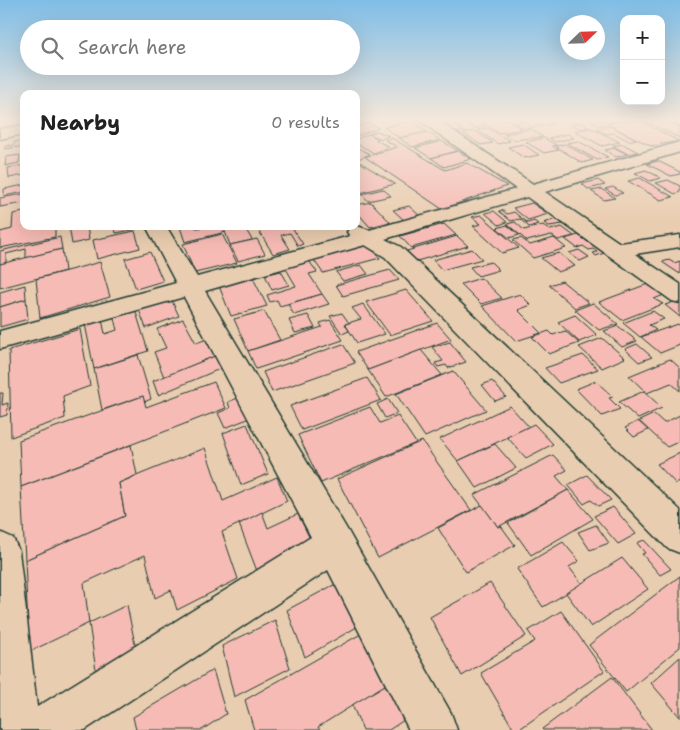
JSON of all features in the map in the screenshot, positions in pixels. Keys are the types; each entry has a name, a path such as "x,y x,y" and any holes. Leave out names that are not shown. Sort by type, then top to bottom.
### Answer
{"street":[{"path":"476,154 680,295"},
{"path":"0,340 190,287 359,232 529,190 652,154"},
{"path":"158,230 335,544 434,730"},
{"path":"359,232 393,252 680,535"},
{"path":"615,250 680,242"},
{"path":"44,730 335,544"},
{"path":"0,551 16,730"}],"building":[{"path":"360,154 370,154 360,158"},
{"path":"374,154 419,154 445,170 467,163 507,186 442,209 365,157"},
{"path":"425,154 446,154 431,158"},
{"path":"446,154 463,154 471,159 444,167 431,158"},
{"path":"518,154 539,155 524,158"},
{"path":"568,154 583,154 593,160 582,163"},
{"path":"587,154 602,154 608,157 597,160"},
{"path":"611,154 627,154 616,157"},
{"path":"20,155 19,163 5,166 6,157"},
{"path":"658,161 680,172 680,174 671,176 647,164"},
{"path":"360,162 395,184 360,193"},
{"path":"20,166 20,176 9,178 8,168"},
{"path":"646,170 661,178 650,181 635,173"},
{"path":"640,178 673,197 661,200 628,181"},
{"path":"598,180 605,185 588,189 582,184"},
{"path":"668,180 680,186 680,192 675,194 656,183"},
{"path":"20,186 20,193 4,196 4,189"},
{"path":"613,187 623,193 615,195 605,189"},
{"path":"383,189 391,196 368,201 362,194"},
{"path":"602,189 615,198 604,200 591,191"},
{"path":"20,195 20,204 0,207 0,198"},
{"path":"371,202 390,222 370,227 360,216 360,204"},
{"path":"532,203 548,214 528,220 513,208"},
{"path":"409,206 421,217 405,221 393,210"},
{"path":"502,210 507,214 514,212 527,223 534,221 538,224 529,227 520,219 511,221 499,211"},
{"path":"494,211 507,222 499,225 485,213"},
{"path":"20,213 20,230 55,230 55,237 0,248 0,232 12,229 13,214"},
{"path":"481,215 519,248 502,253 473,226 481,224 472,217"},
{"path":"556,219 563,224 549,226 544,223"},
{"path":"515,222 524,230 543,225 550,230 562,227 574,236 558,240 551,235 527,241 507,224"},
{"path":"444,224 456,235 411,248 400,236"},
{"path":"507,225 519,235 509,238 497,228"},
{"path":"70,230 88,230 89,240 72,244"},
{"path":"115,230 132,230 116,233"},
{"path":"181,230 225,230 226,232 185,242"},
{"path":"224,230 246,230 252,240 230,245"},
{"path":"258,230 294,230 303,244 298,246 290,233 281,235 290,249 273,254"},
{"path":"135,231 140,248 97,259 93,240"},
{"path":"222,234 237,263 195,273 183,244"},
{"path":"578,235 604,253 596,256 593,253 597,252 593,249 589,250 583,246 577,248 565,239"},
{"path":"457,236 468,246 417,261 407,251"},
{"path":"60,237 62,249 26,258 26,249 6,254 6,263 0,264 0,251"},
{"path":"521,238 530,245 554,238 566,248 533,258 513,240"},
{"path":"257,239 265,254 238,261 230,245"},
{"path":"369,245 380,258 323,273 313,259"},
{"path":"62,249 65,271 0,288 0,264"},
{"path":"472,249 482,259 442,270 433,260"},
{"path":"579,250 589,257 580,261 569,253"},
{"path":"150,252 163,281 136,289 125,259"},
{"path":"559,253 575,266 558,272 541,258"},
{"path":"669,260 674,263 680,261 680,274 662,262"},
{"path":"309,261 317,272 309,274 322,294 280,306 277,300 270,302 267,295 296,286 285,267"},
{"path":"100,262 110,297 40,318 36,279"},
{"path":"491,262 499,270 478,276 470,267"},
{"path":"361,265 368,274 343,281 336,272"},
{"path":"390,270 399,280 343,296 336,285"},
{"path":"281,271 289,285 272,290 265,275"},
{"path":"253,278 267,306 231,316 219,286"},
{"path":"481,278 502,298 481,304 461,284"},
{"path":"562,281 589,303 575,308 549,285"},
{"path":"653,282 669,293 654,299 663,304 622,320 599,302"},
{"path":"25,285 26,299 0,307 0,292"},
{"path":"406,290 433,321 390,335 366,302"},
{"path":"322,294 329,304 294,315 288,304"},
{"path":"520,294 531,305 518,310 541,333 516,341 482,306"},
{"path":"26,299 28,319 0,327 0,307"},
{"path":"171,299 179,316 146,328 139,310"},
{"path":"677,301 680,303 680,317 665,305"},
{"path":"593,303 618,324 599,330 575,310"},
{"path":"363,304 385,334 357,343 345,324 361,319 352,308"},
{"path":"135,309 148,351 94,369 85,324 102,319 105,334 117,330 113,315"},
{"path":"264,311 280,340 248,351 234,319"},
{"path":"653,311 664,319 649,325 656,330 640,337 623,323"},
{"path":"342,313 349,323 345,324 349,331 342,334 330,316"},
{"path":"308,315 315,328 295,333 289,320"},
{"path":"575,315 597,335 579,342 558,322"},
{"path":"183,319 196,343 207,339 215,356 164,377 154,352 166,348 157,329"},
{"path":"330,320 343,340 256,369 248,351 322,327 320,323"},
{"path":"437,323 451,339 368,370 356,352"},
{"path":"678,324 680,326 680,345 660,353 641,337"},
{"path":"618,326 637,341 622,347 604,331"},
{"path":"80,329 90,386 63,396 65,418 11,437 9,350"},
{"path":"549,331 553,335 565,331 579,343 549,354 532,337"},
{"path":"602,338 625,358 602,368 579,347"},
{"path":"450,342 466,362 448,368 446,365 438,367 435,363 443,361 432,347"},
{"path":"343,344 355,363 272,392 263,372"},
{"path":"637,344 652,357 639,362 625,349"},
{"path":"421,350 442,375 386,397 368,370"},
{"path":"138,355 151,399 144,402 143,396 102,410 94,369"},
{"path":"583,355 598,369 559,383 545,368"},
{"path":"215,356 222,368 158,395 153,381"},
{"path":"670,359 680,368 680,391 671,383 647,393 629,376"},
{"path":"453,371 486,410 425,437 396,394"},
{"path":"367,378 381,400 302,430 290,406"},
{"path":"492,381 506,397 495,401 482,385"},
{"path":"596,381 613,397 609,398 620,409 602,416 576,389"},
{"path":"214,382 226,408 21,487 19,440 143,396 146,407"},
{"path":"644,391 662,408 638,419 619,402"},
{"path":"0,393 3,393 2,405 8,403 7,415 0,417"},
{"path":"240,397 250,418 225,428 218,413 230,408 228,402"},
{"path":"388,399 397,413 385,418 377,404"},
{"path":"510,406 529,427 458,461 440,439"},
{"path":"370,407 380,423 398,416 416,443 321,483 298,435"},
{"path":"654,414 664,423 680,415 680,441 667,447 639,421"},
{"path":"638,421 648,430 634,437 625,428"},
{"path":"247,424 268,474 241,485 223,433"},
{"path":"534,424 553,444 526,458 507,437"},
{"path":"422,441 471,510 378,558 337,479"},
{"path":"495,444 516,468 477,488 458,461"},
{"path":"131,445 137,475 119,483 125,516 25,560 21,487"},
{"path":"205,448 223,501 277,477 287,501 222,532 238,579 177,610 171,590 155,598 145,555 84,583 89,623 29,652 25,560 125,516 119,483"},
{"path":"680,453 680,482 676,484 657,464"},
{"path":"553,455 567,470 556,476 568,490 498,527 474,495"},
{"path":"587,475 611,500 598,506 591,500 584,504 568,485"},
{"path":"568,490 593,519 531,555 508,523"},
{"path":"482,505 498,527 501,526 515,545 466,572 438,528"},
{"path":"613,507 636,534 618,544 594,516"},
{"path":"262,512 268,528 298,514 312,543 257,571 239,524"},
{"path":"596,525 609,543 590,550 578,532"},
{"path":"644,540 671,569 660,575 642,554 645,553 637,543"},
{"path":"563,542 579,561 569,567 582,584 543,607 517,569"},
{"path":"622,558 648,589 591,627 566,593"},
{"path":"680,576 680,647 626,692 589,645"},
{"path":"341,581 362,624 305,657 287,610"},
{"path":"490,583 526,636 462,676 430,617"},
{"path":"127,605 136,649 96,671 89,623"},
{"path":"561,611 604,671 518,730 514,730 481,673 535,641 528,631"},
{"path":"275,620 290,668 234,697 222,646"},
{"path":"366,631 390,682 318,727 320,730 254,730 245,700"},
{"path":"680,657 680,717 651,683"},
{"path":"213,670 226,714 202,730 136,730 133,717"},
{"path":"612,677 652,730 542,729"},
{"path":"390,682 407,718 389,730 363,730 352,705"}]}
